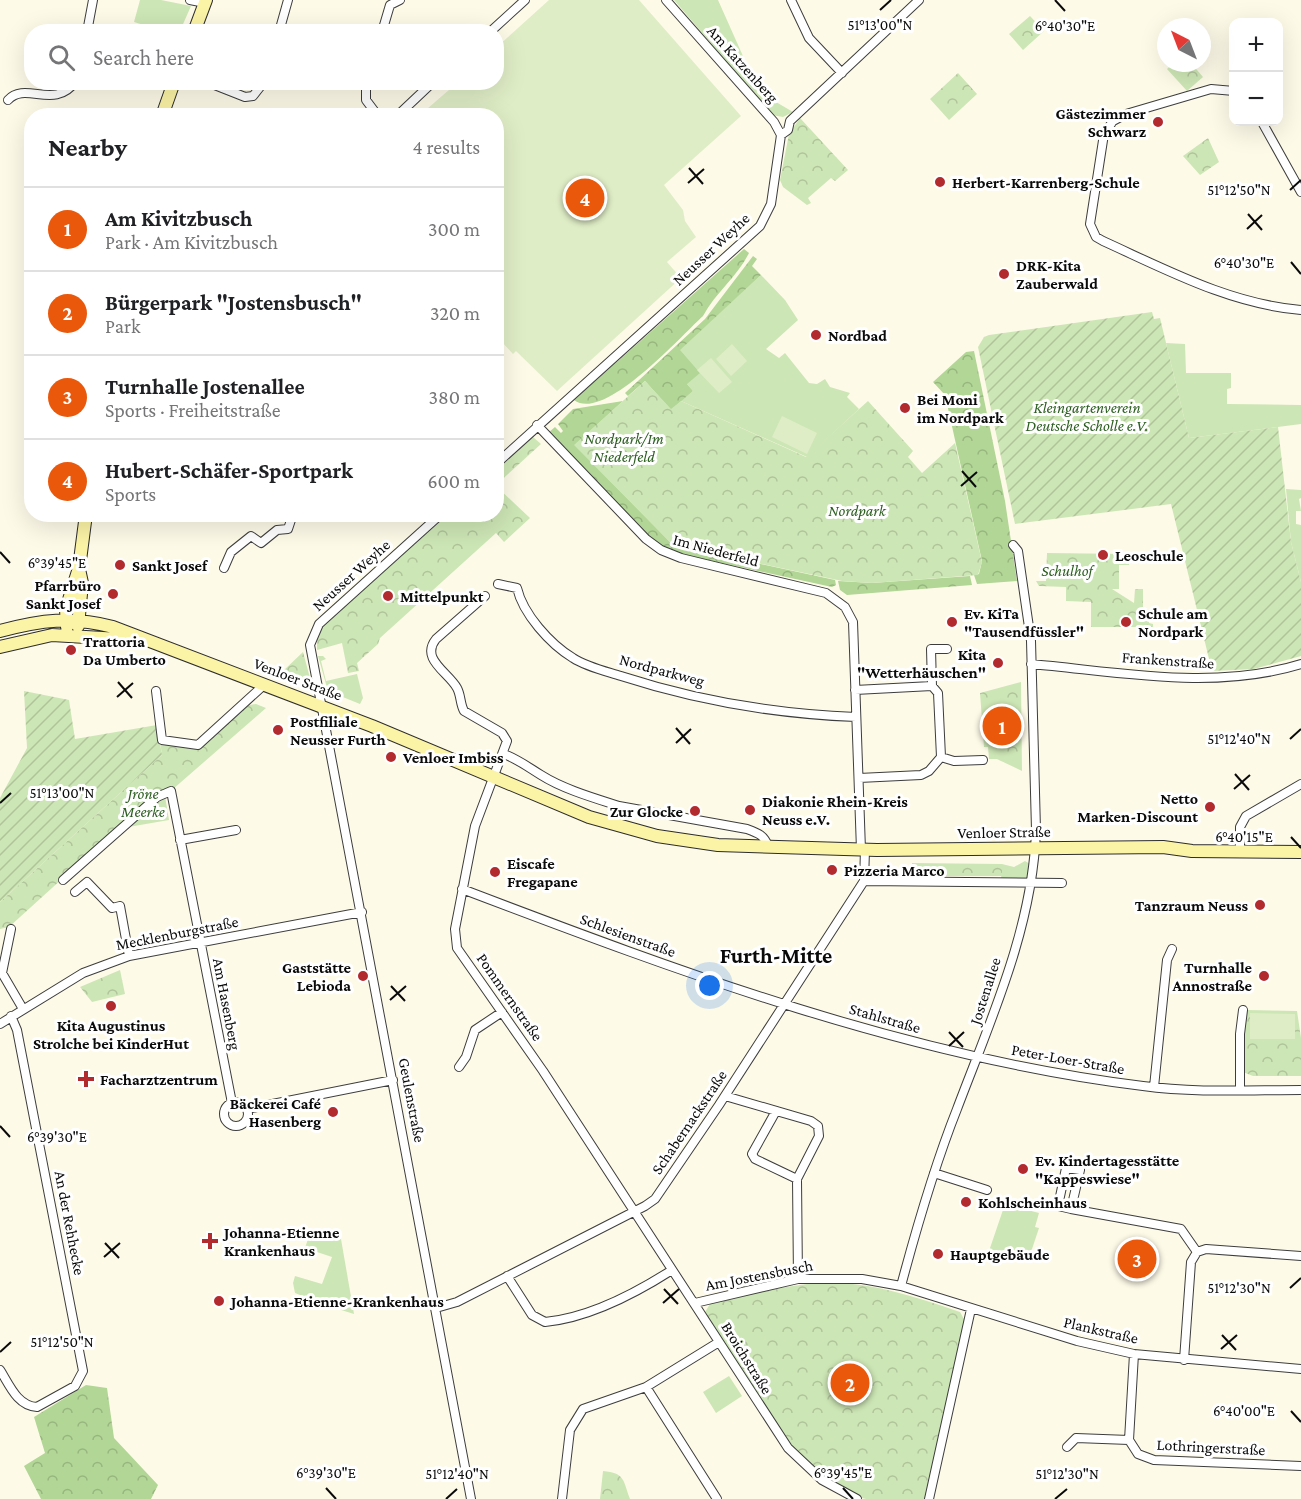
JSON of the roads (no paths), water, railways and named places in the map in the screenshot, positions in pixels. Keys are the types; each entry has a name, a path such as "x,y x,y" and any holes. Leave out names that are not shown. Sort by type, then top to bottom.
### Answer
{"main road":[{"path":"197,24 206,2"},
{"path":"165,108 171,90"},
{"path":"72,635 65,619 79,568 85,522"},
{"path":"72,635 80,619 82,583 79,568"},
{"name":"Venloer Straße","path":"0,631 65,619 80,619 113,627 266,684 614,825 707,843 863,850 1163,847 1301,852"},
{"name":"Venloer Straße","path":"0,647 52,635 155,642"}],"street":[{"path":"88,24 93,0"},
{"path":"190,0 206,2"},
{"path":"281,24 288,0"},
{"path":"384,24 390,5 400,0"},
{"path":"499,24 525,0"},
{"name":"Am Katzenberg","path":"666,0 774,122 781,135"},
{"path":"791,0 809,38 842,74"},
{"name":"Neusser Weyhe","path":"504,456 760,225 771,204 781,135 788,130 790,121 919,0"},
{"path":"1229,91 1211,89 1126,114 1113,121 1104,134 1090,225 1096,237 1103,241 1225,294 1270,308 1301,310"},
{"path":"8,100 18,93 59,95 70,90"},
{"path":"227,90 245,97 253,96 258,90"},
{"path":"366,90 366,100 372,108"},
{"path":"405,108 425,90"},
{"name":"Am Katzenberg","path":"774,122 790,121"},
{"path":"1264,126 1301,192"},
{"name":"Im Niederfeld","path":"537,425 646,539 662,550 681,558 829,594 845,607 853,622 855,690"},
{"path":"224,568 231,552 251,536 261,543 277,530 288,529 290,522"},
{"name":"Neusser Weyhe","path":"323,707 311,652 315,630 432,522"},
{"name":"Jostenallee","path":"901,1286 934,1173 1002,989 1030,882 1035,848 1032,664 1024,585 1018,552 1013,545"},
{"name":"Nordparkweg","path":"498,584 517,588 522,606 559,648 590,666 651,686 690,695 821,715 856,717"},
{"path":"484,596 436,639 430,654 456,686 464,711 505,736 507,746 495,777"},
{"path":"859,778 921,775 929,771 941,757 938,693 932,686 931,649 947,650"},
{"name":"Frankenstraße","path":"1032,664 1218,679 1264,674 1301,664"},
{"path":"156,691 162,740 198,745 266,684"},
{"path":"932,686 855,690 864,881 1062,883"},
{"name":"Geulenstraße","path":"323,707 471,1499"},
{"path":"504,754 524,762 541,775 556,782 619,806 747,829 766,838 768,846"},
{"path":"941,757 954,762 983,760"},
{"name":"Pommernstraße","path":"495,777 475,826 455,936 458,948 634,1212"},
{"path":"1240,851 1240,827 1246,816 1301,784"},
{"name":"Am Hasenberg","path":"63,880 157,797 171,791 231,1103 224,1115 230,1125 238,1126 244,1124 248,1119 247,1109"},
{"path":"614,825 619,806"},
{"path":"180,840 236,830"},
{"name":"Schabernackstraße","path":"436,1308 458,1302 655,1199 725,1096 864,881"},
{"path":"75,892 87,882 112,908 120,906 129,956"},
{"name":"Schlesienstraße","path":"462,889 784,1005"},
{"name":"Mecklenburgstraße","path":"0,1024 82,973 129,956 362,912"},
{"path":"11,929 2,973 23,1009"},
{"path":"1154,1088 1167,960 1172,949"},
{"name":"Stahlstraße","path":"784,1005 978,1059"},
{"path":"1240,1089 1240,1034 1243,1010"},
{"path":"459,1067 466,1057 474,1032 502,1012"},
{"name":"An der Rehhecke","path":"0,1370 20,1400 37,1407 75,1386 82,1376 83,1365 17,1030 11,1016"},
{"name":"Peter-Loer-Straße","path":"978,1059 1154,1088 1301,1090"},
{"path":"231,1103 241,1103 247,1109 393,1080"},
{"path":"725,1096 811,1121 818,1126 819,1136 797,1179 798,1279"},
{"path":"776,1111 752,1154 755,1159 797,1179"},
{"path":"1071,1209 1080,1170 1066,1168 1058,1206 1071,1209 1181,1229 1197,1252"},
{"path":"934,1173 987,1190"},
{"name":"Broichstraße","path":"634,1212 788,1448 822,1480 854,1499"},
{"path":"1184,1360 1191,1262 1197,1252 1206,1249 1301,1256"},
{"path":"507,1276 532,1315 544,1322 570,1317 610,1303 672,1269"},
{"name":"Am Jostensbusch","path":"695,1303 798,1279 841,1277 901,1286"},
{"name":"Plankstraße","path":"901,1286 1077,1341 1134,1354 1301,1369"},
{"path":"929,1499 971,1309"},
{"path":"562,1499 570,1430 577,1415 591,1404 646,1387 719,1342"},
{"path":"1066,1447 1076,1438 1129,1440 1134,1354"},
{"path":"646,1387 717,1499"},
{"name":"Lothringerstraße","path":"1129,1440 1138,1454 1154,1460 1301,1466"}],"place":[{"name":"Gästezimmer Schwarz","path":"1158,122"},
{"name":"Herbert-Karrenberg-Schule","path":"940,182"},
{"name":"Hubert-Schäfer-Sportpark","path":"585,198"},
{"name":"DRK-Kita Zauberwald","path":"1004,274"},
{"name":"Nordbad","path":"816,335"},
{"name":"Bei Moni im Nordpark","path":"905,408"},
{"name":"Leoschule","path":"1103,555"},
{"name":"Sankt Josef","path":"120,565"},
{"name":"Pfarrbüro Sankt Josef","path":"113,594"},
{"name":"Mittelpunkt","path":"388,596"},
{"name":"Ev. KiTa \"Tausendfüssler\"","path":"952,622"},
{"name":"Schule am Nordpark","path":"1126,622"},
{"name":"Trattoria Da Umberto","path":"71,650"},
{"name":"Kita \"Wetterhäuschen\"","path":"998,663"},
{"name":"Am Kivitzbusch","path":"1002,726"},
{"name":"Postfiliale Neusser Furth","path":"278,730"},
{"name":"Venloer Imbiss","path":"391,757"},
{"name":"Netto Marken-Discount","path":"1210,807"},
{"name":"Diakonie Rhein-Kreis Neuss e.V.","path":"750,810"},
{"name":"Zur Glocke","path":"695,811"},
{"name":"Pizzeria Marco","path":"832,870"},
{"name":"Eiscafe Fregapane","path":"495,872"},
{"name":"Tanzraum Neuss","path":"1260,905"},
{"name":"Gaststätte Lebioda","path":"363,976"},
{"name":"Turnhalle Annostraße","path":"1264,976"},
{"name":"Kita Augustinus Strolche bei KinderHut","path":"111,1006"},
{"name":"Facharztzentrum","path":"86,1079"},
{"name":"Bäckerei Café Hasenberg","path":"333,1112"},
{"name":"Ev. Kindertagesstätte \"Kappeswiese\"","path":"1023,1169"},
{"name":"Kohlscheinhaus","path":"966,1202"},
{"name":"Johanna-Etienne Krankenhaus","path":"210,1241"},
{"name":"Hauptgebäude","path":"938,1254"},
{"name":"Turnhalle Jostenallee","path":"1137,1259"},
{"name":"Johanna-Etienne-Krankenhaus","path":"219,1301"},
{"name":"Bürgerpark \"Jostensbusch\"","path":"850,1383"}],"district":[{"name":"Furth-Mitte","path":"776,955"}],"park label":[{"name":"Kleingartenverein Deutsche Scholle e.V.","path":"1087,416"},
{"name":"Nordpark/Im Niederfeld","path":"624,447"},
{"name":"Nordpark","path":"857,510"},
{"name":"Schulhof","path":"1067,570"},
{"name":"Jröne Meerke","path":"143,802"}]}
